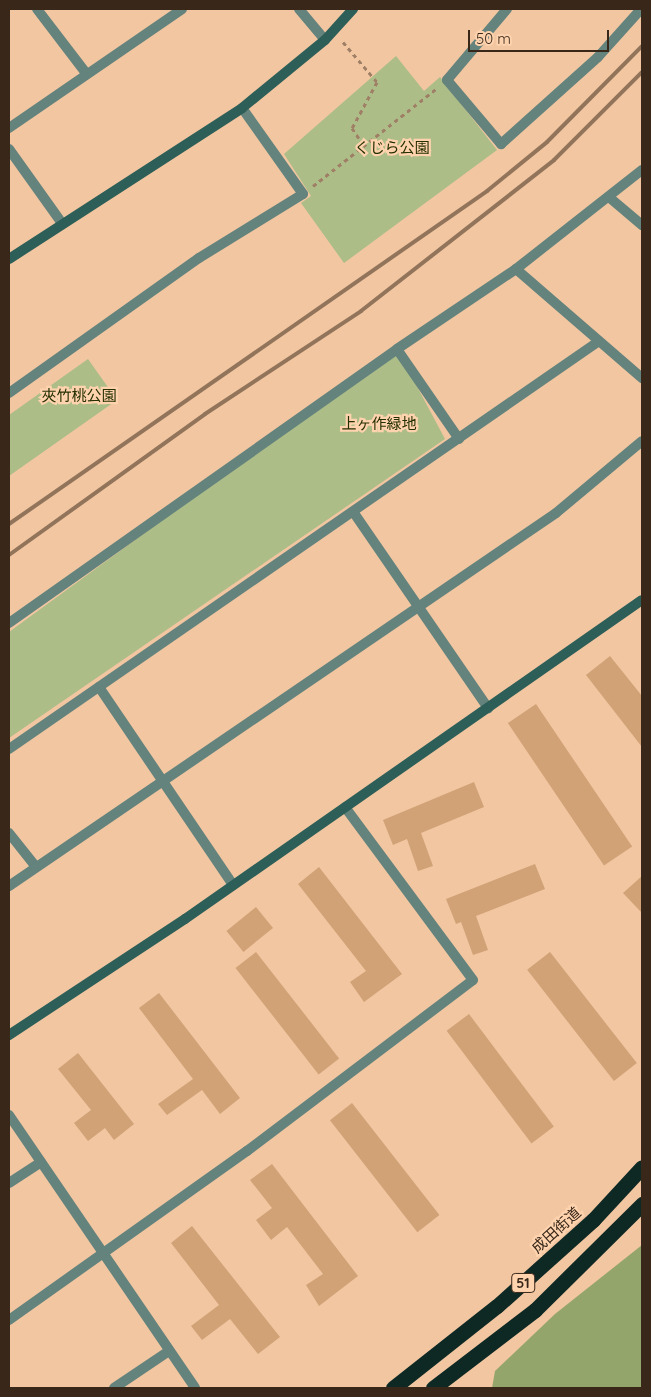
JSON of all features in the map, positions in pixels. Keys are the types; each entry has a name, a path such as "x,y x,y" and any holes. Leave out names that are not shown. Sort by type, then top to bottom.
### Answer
{"highway":[{"name":"成田街道","path":"393,1388 497,1306 593,1220 642,1167"},
{"name":"51","path":"433,1388 534,1310 642,1204"}],"street":[{"path":"37,9 86,73"},
{"path":"9,128 86,73 182,9"},
{"path":"299,9 325,40"},
{"path":"9,259 62,222 242,108 325,40 353,9"},
{"path":"506,9 448,80 502,144 598,57 641,9"},
{"path":"9,393 199,258 303,194 242,108"},
{"path":"9,149 62,222"},
{"path":"9,623 397,349 516,269 610,198 642,170"},
{"path":"610,198 642,225"},
{"path":"516,269 642,378"},
{"path":"9,749 354,513 600,341"},
{"path":"397,349 459,440"},
{"path":"9,886 159,780 556,513 642,441"},
{"path":"354,513 488,708"},
{"path":"9,1036 233,885 642,600"},
{"path":"99,687 159,780 233,885"},
{"path":"9,1320 104,1254 472,980 345,807"},
{"path":"9,833 36,867"},
{"path":"9,1115 195,1388"},
{"path":"9,1183 41,1162"},
{"path":"114,1388 169,1350"}],"path":[{"path":"325,40 345,42 377,82 352,128 364,146"},
{"path":"303,194 448,80"}],"green space":[{"name":"くじら公園","path":"396,56 424,91 440,77 497,150 344,263 301,203 311,196 284,154"},
{"name":"上ヶ作緑地","path":"397,349 445,439 9,738 9,632"},
{"name":"夾竹桃公園","path":"88,359 117,400 9,476 9,415"},
{"path":"642,1245 642,1388 492,1388 495,1371 555,1314"}],"building":[{"path":"610,656 642,696 642,747 586,675"},
{"path":"536,704 632,847 604,866 508,723"},
{"path":"474,782 484,807 421,833 433,866 418,871 407,839 393,845 383,820"},
{"path":"535,864 545,889 476,916 488,950 473,955 461,922 456,924 446,899"},
{"path":"319,867 402,974 364,1002 350,982 366,971 298,884"},
{"path":"642,876 642,913 623,893"},
{"path":"256,907 273,928 243,952 226,931"},
{"path":"256,952 339,1058 319,1074 236,968"},
{"path":"550,952 637,1063 614,1081 527,970"},
{"path":"159,993 240,1098 220,1114 202,1090 167,1115 158,1104 193,1079 139,1008"},
{"path":"469,1014 554,1127 531,1143 447,1031"},
{"path":"78,1053 134,1124 114,1140 105,1128 88,1141 74,1123 91,1110 58,1069"},
{"path":"352,1103 439,1215 417,1232 330,1120"},
{"path":"272,1164 358,1276 319,1306 306,1285 323,1274 287,1227 271,1240 256,1220 272,1208 250,1180"},
{"path":"192,1226 280,1337 258,1354 230,1319 202,1340 191,1326 219,1305 171,1243"}],"railway":[{"path":"9,524 487,191 547,142 642,46"},
{"path":"9,555 205,414 361,311 554,160 642,72"}]}
